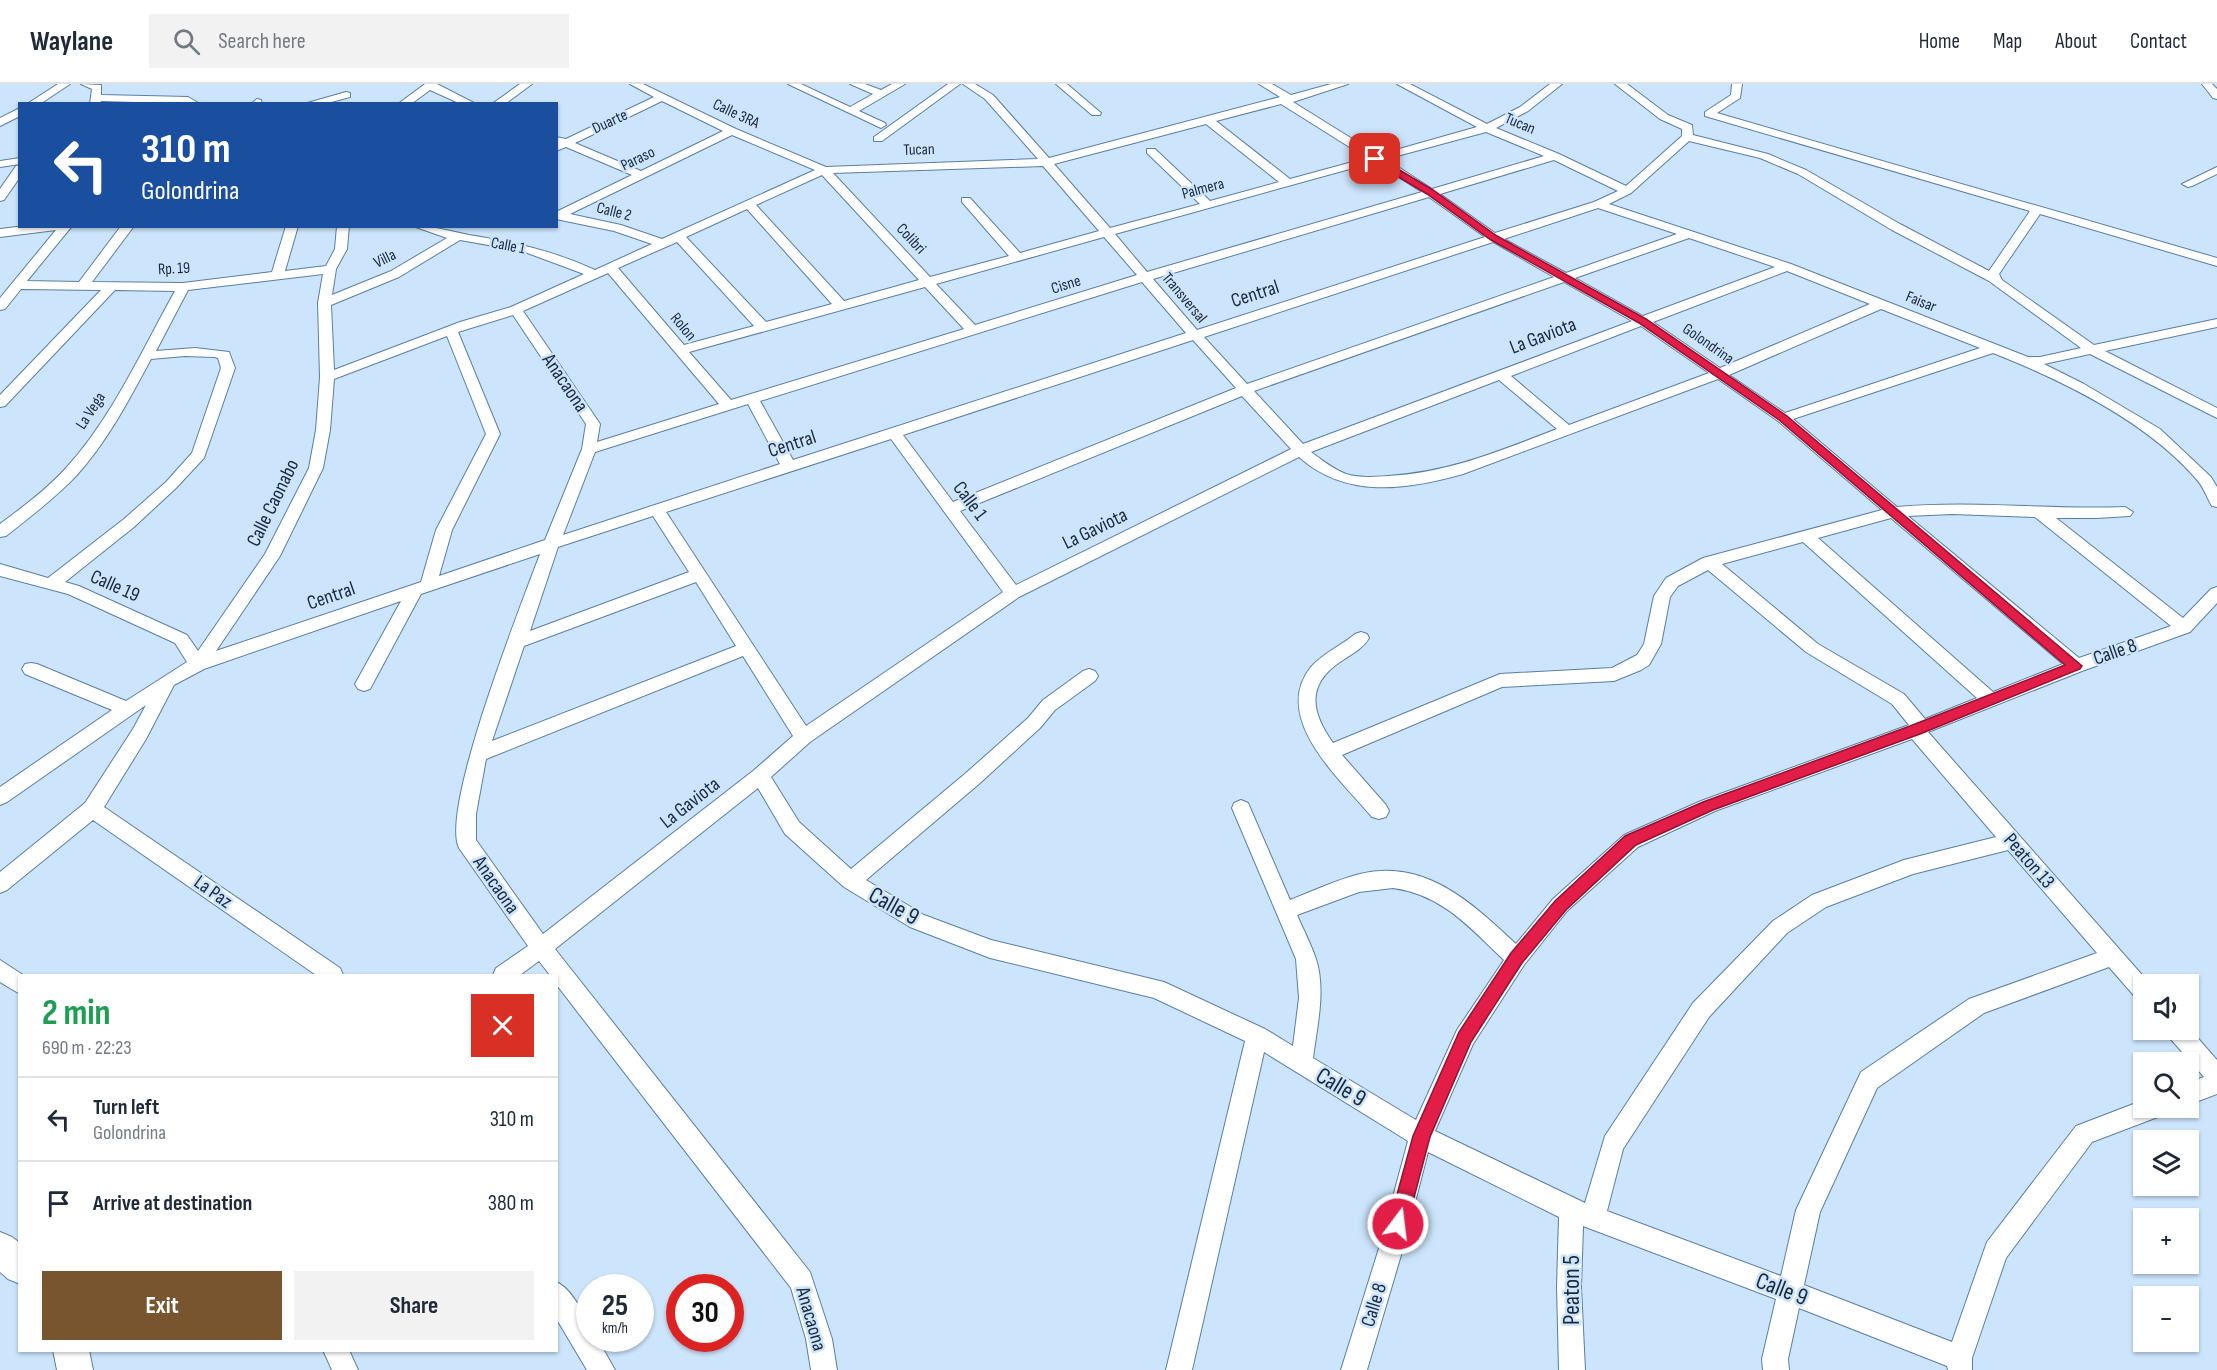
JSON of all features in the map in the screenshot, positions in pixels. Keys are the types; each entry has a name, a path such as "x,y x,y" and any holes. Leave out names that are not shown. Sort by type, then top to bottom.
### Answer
{"street":[{"path":"35,102 65,84"},
{"path":"86,84 97,87 95,100 188,100 192,102"},
{"path":"500,102 527,84"},
{"name":"Calle 3RA","path":"635,84 732,131 824,170"},
{"path":"793,84 880,125"},
{"path":"855,84 882,94"},
{"path":"850,111 900,84"},
{"path":"878,139 955,84"},
{"name":"Transversal","path":"968,84 989,97 1048,162 1194,336 1244,390 1301,450 1332,474 1343,479 1360,481 1420,478 1458,471 1719,374 1881,304"},
{"path":"1061,84 1096,113"},
{"name":"Golondrina","path":"1264,84 1375,159 1430,192 1494,238 1642,321 1783,418 2076,666"},
{"name":"Tucan","path":"327,377 451,330 516,310 824,170 1048,162 1343,84"},
{"name":"Tucan","path":"1402,84 1487,128 1555,156 1627,191"},
{"name":"Palmera","path":"681,350 1487,128 1524,109 1557,84"},
{"path":"1620,84 1664,117 1688,127 1687,137 1764,156 1802,172 1896,227 1993,278 2092,350 2217,414"},
{"path":"1737,84 1736,96 1709,114 2217,262"},
{"path":"2208,84 2217,96"},
{"path":"406,102 430,85 467,102"},
{"path":"321,98 346,95"},
{"name":"Duarte","path":"559,144 663,98"},
{"path":"0,123 18,112"},
{"path":"1208,120 1288,183"},
{"name":"Paraso","path":"558,215 732,131"},
{"name":"Central","path":"0,797 169,680 198,664 551,544 1598,204 1627,191 1687,137"},
{"path":"559,144 641,176"},
{"path":"1151,151 1208,205"},
{"name":"Cisne","path":"589,449 1145,278 1555,156"},
{"path":"0,164 18,161"},
{"name":"Colibri","path":"824,170 973,331"},
{"path":"2188,184 2217,170"},
{"path":"0,198 18,171"},
{"path":"966,200 1017,257"},
{"path":"748,204 840,305"},
{"name":"Faisar","path":"1598,204 1787,267 1993,348 2079,387 2156,432 2206,480 2217,502"},
{"path":"1993,278 1993,274 2037,209"},
{"name":"Calle 2","path":"558,215 617,228 662,243"},
{"path":"0,233 43,228"},
{"path":"0,306 64,228"},
{"path":"82,286 126,228"},
{"path":"277,275 291,228"},
{"name":"Calle Caonabo","path":"198,664 272,556 316,468 323,430 327,377 324,303 330,269 341,249 343,228"},
{"name":"Calle 1","path":"426,228 457,237 515,246 555,256 594,274"},
{"path":"950,509 1244,390 1689,234"},
{"path":"678,236 763,327"},
{"name":"Villa","path":"324,303 395,274 457,237"},
{"name":"La Gaviota","path":"504,974 541,948 760,776 804,737 1013,593 1301,450 1787,267"},
{"name":"Rolon","path":"611,268 729,407"},
{"name":"Rp. 19","path":"19,285 183,286 330,269"},
{"name":"La Vega","path":"0,531 60,482 80,461 129,386 183,286"},
{"path":"0,403 111,287"},
{"name":"Anacaona","path":"516,310 593,424 589,449 551,544 479,754 466,814 466,843 541,948 801,1281 819,1339 824,1370"},
{"path":"2026,362 2040,361 2217,323"},
{"path":"364,684 422,587 444,530 493,434 451,330"},
{"path":"1783,418 1993,348"},
{"path":"51,584 129,523 171,485 199,455 228,368 224,355 209,352 186,352 145,356"},
{"path":"1500,375 1567,430"},
{"path":"752,399 789,467"},
{"name":"Calle 1","path":"894,433 1013,593"},
{"path":"1329,752 1500,681 1587,678 1614,674 1635,665 1643,660 1652,644 1662,596 1672,582 1709,562 1894,512 1935,508 2040,513 2125,512"},
{"path":"657,510 804,737"},
{"path":"2040,513 2184,628"},
{"path":"1806,536 1990,700"},
{"name":"Peaton 13","path":"1709,562 1812,648 1898,699 1918,729 2011,841 2133,980"},
{"name":"Calle 19","path":"0,570 73,590 181,639 198,664"},
{"path":"517,642 699,575"},
{"name":"Calle 8","path":"1354,1370 1392,1245 1421,1136 1465,1037 1517,958 1560,905 1631,841 1708,806 1918,729 2076,666 2184,628 2217,594"},
{"path":"1361,638 1318,670 1307,694 1306,707 1310,721 1329,752 1379,811"},
{"path":"479,754 747,648"},
{"path":"31,669 127,709"},
{"path":"851,881 973,778 1034,723 1049,705 1089,676"},
{"path":"0,884 92,809 140,734 169,680"},
{"name":"Calle 9","path":"760,776 792,828 851,881 917,921 990,949 1157,990 1257,1036 1421,1136 1582,1214 1790,1292 1960,1364"},
{"path":"1241,808 1286,910 1309,971 1309,1005 1301,1063"},
{"name":"La Paz","path":"92,809 332,974"},
{"name":"Peaton 5","path":"1572,1370 1569,1287 1582,1214 1613,1144 1701,1010 1780,927 1819,901 1911,866 2011,841"},
{"path":"1286,910 1368,881 1395,879 1421,882 1459,906 1517,958"},
{"path":"1776,1370 1776,1359 1808,1210 1869,1080 1977,1006 2112,957"},
{"path":"0,969 18,984"},
{"path":"1179,1370 1257,1036"},
{"path":"2186,1040 2217,1076"},
{"path":"2199,1090 2217,1083"},
{"path":"1960,1364 1996,1251 2084,1134 2133,1115"},
{"path":"0,1249 18,1265"},
{"path":"558,1297 602,1370"},
{"path":"71,1352 75,1370"},
{"path":"337,1352 345,1370"}],"route":[{"path":"1375,159 1430,192 1494,238 1642,321 1783,418 2076,666 1915,730 1708,806 1631,841 1560,905 1490,995 1465,1037 1421,1136 1398,1224"}]}
